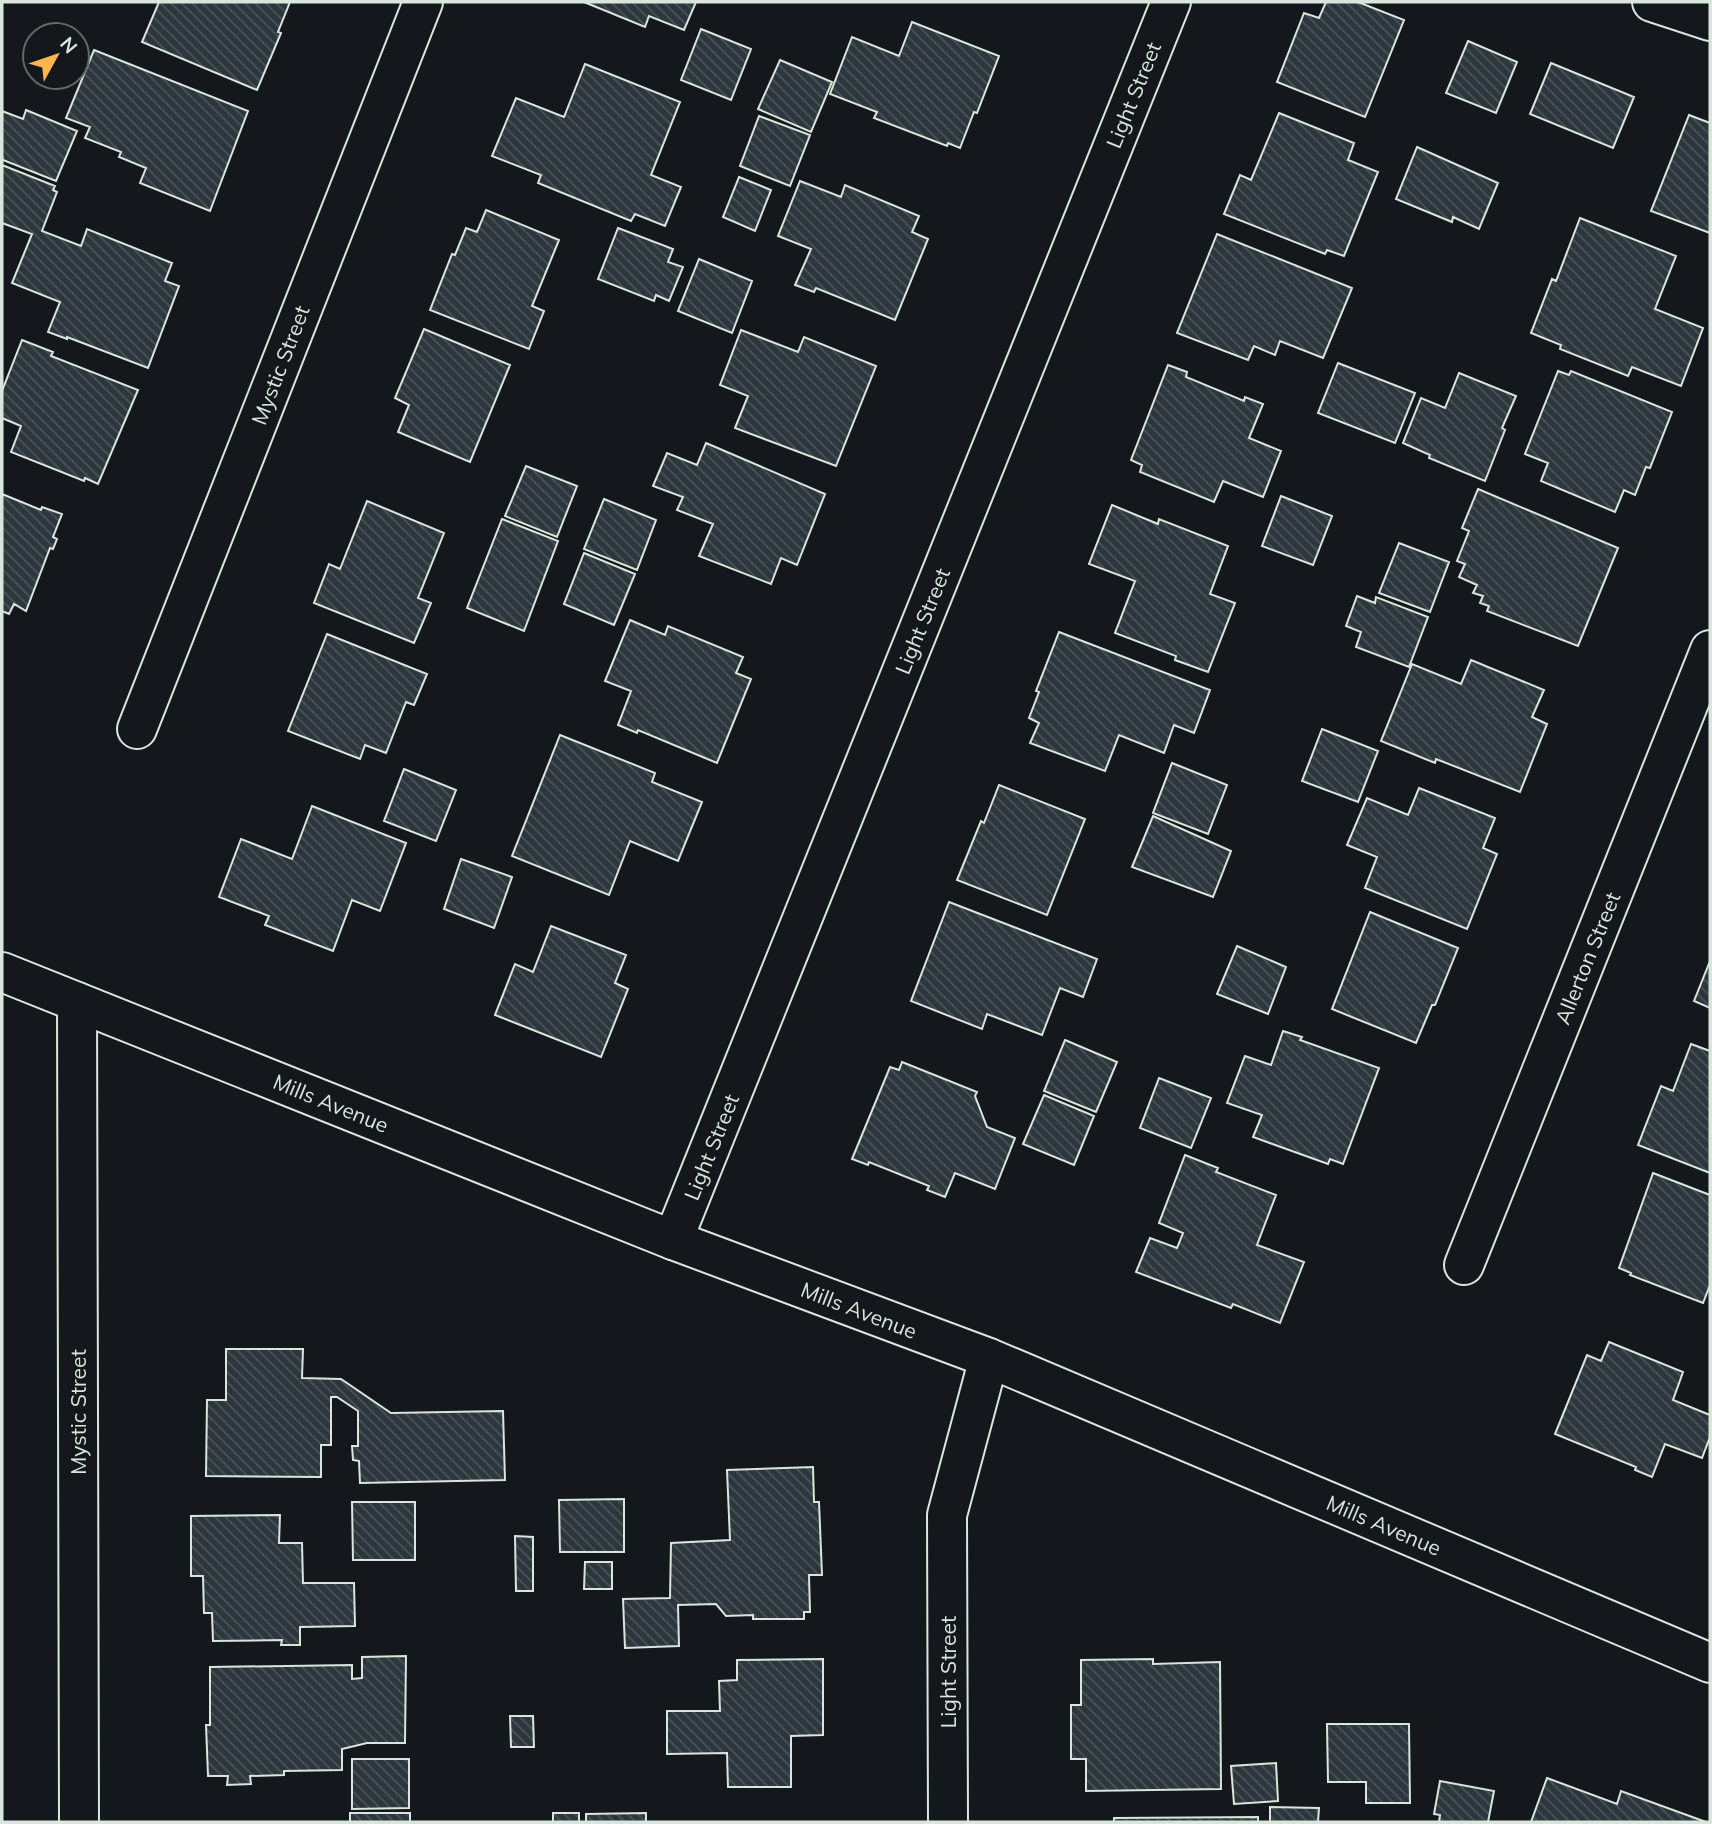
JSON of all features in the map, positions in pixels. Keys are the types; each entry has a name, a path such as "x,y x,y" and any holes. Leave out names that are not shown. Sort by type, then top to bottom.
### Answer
{"street":[{"name":"Mystic Street","path":"137,729 423,2"},
{"name":"Light Street","path":"673,1240 1171,2"},
{"path":"1652,2 1710,21"},
{"name":"Allerton Street","path":"1464,1265 1710,650"},
{"name":"Mills Avenue","path":"2,972 673,1240 989,1359 1710,1662"},
{"name":"Mystic Street","path":"77,1002 79,1822"},
{"name":"Light Street","path":"948,1822 947,1515 989,1359"}],"building":[{"path":"159,2 290,2 278,32 281,33 257,90 142,42"},
{"path":"584,2 696,2 684,30 649,16 645,27"},
{"path":"1326,2 1358,2 1404,20 1365,117 1277,82 1304,13 1319,18"},
{"path":"912,22 999,56 960,148 948,143 947,146 874,118 877,112 830,94 852,37 899,56"},
{"path":"701,29 751,49 731,100 681,80"},
{"path":"1468,41 1517,62 1496,113 1446,93"},
{"path":"94,50 248,111 210,211 140,183 146,168 119,157 121,152 85,138 90,127 66,118 77,91 91,91 91,57"},
{"path":"780,60 832,82 811,132 758,109"},
{"path":"1551,63 1634,97 1613,148 1530,114"},
{"path":"585,64 680,102 651,175 681,187 665,226 635,214 631,221 538,183 541,175 492,156 516,98 564,117"},
{"path":"26,110 77,131 56,181 3,160 2,111 23,119"},
{"path":"1279,113 1354,143 1348,160 1378,172 1344,256 1327,250 1325,254 1224,214 1240,175 1251,180"},
{"path":"1689,115 1710,123 1710,233 1651,211"},
{"path":"759,116 810,135 790,186 740,166"},
{"path":"1417,147 1498,183 1479,229 1453,217 1452,222 1396,199"},
{"path":"2,165 55,186 53,190 57,192 42,231 81,246 87,229 172,263 165,281 179,286 148,368 48,332 60,302 12,283 32,234 2,223"},
{"path":"739,177 771,190 755,231 723,217"},
{"path":"800,181 841,197 845,185 919,216 912,232 928,239 895,320 816,288 814,292 795,285 811,249 778,236"},
{"path":"486,210 559,240 532,306 544,311 529,349 430,310 452,254 455,255 466,228 477,232"},
{"path":"1580,218 1676,256 1655,309 1703,328 1681,386 1632,367 1628,376 1560,349 1561,345 1531,333 1552,279 1556,281"},
{"path":"618,228 673,249 668,262 683,267 669,301 656,295 654,301 598,279"},
{"path":"1217,234 1352,288 1323,358 1280,341 1275,355 1254,346 1248,360 1177,333"},
{"path":"699,259 752,281 732,333 678,311"},
{"path":"424,329 510,365 470,462 398,432 409,405 395,398"},
{"path":"741,330 798,352 804,337 876,366 836,466 735,428 748,396 720,385"},
{"path":"22,340 53,352 51,356 138,390 98,484 11,452 21,426 2,418 2,391"},
{"path":"1338,363 1415,393 1395,443 1318,413"},
{"path":"1168,365 1187,372 1186,377 1244,401 1245,397 1263,404 1249,438 1281,451 1263,497 1223,481 1214,502 1140,472 1142,465 1131,460"},
{"path":"1558,371 1569,375 1571,371 1672,412 1650,468 1646,467 1635,495 1624,490 1615,512 1541,481 1548,463 1525,454"},
{"path":"1459,373 1516,396 1502,428 1505,430 1485,481 1429,458 1430,455 1403,443 1421,398 1445,408"},
{"path":"706,443 825,494 797,565 781,558 771,584 699,556 713,524 677,510 683,497 653,486 667,453 697,465"},
{"path":"526,466 577,486 557,537 505,516"},
{"path":"1478,489 1618,548 1578,646 1487,611 1489,606 1480,603 1483,596 1473,593 1477,585 1459,577 1465,564 1457,561 1469,531 1462,528"},
{"path":"2,494 41,510 42,507 62,514 53,537 57,539 53,549 50,548 26,611 14,604 9,614 2,611"},
{"path":"1281,496 1332,516 1313,565 1262,546"},
{"path":"604,499 656,520 637,570 584,549"},
{"path":"367,501 444,533 418,598 431,603 414,643 314,603 329,564 340,569"},
{"path":"1112,505 1158,524 1159,519 1228,546 1210,594 1235,603 1208,672 1175,660 1176,656 1115,633 1135,581 1089,564"},
{"path":"502,519 558,541 524,631 467,608"},
{"path":"1399,543 1449,562 1430,612 1379,593"},
{"path":"584,553 635,574 614,625 564,604"},
{"path":"1357,596 1375,603 1376,597 1428,617 1409,667 1356,647 1361,632 1346,626"},
{"path":"630,620 665,635 668,626 743,657 736,673 751,679 717,763 638,730 637,733 618,725 631,691 605,681"},
{"path":"1059,632 1210,690 1194,733 1174,725 1164,753 1119,735 1105,771 1030,743 1039,723 1029,718 1039,692 1036,691"},
{"path":"327,634 427,674 414,705 406,702 386,753 365,745 360,759 288,731"},
{"path":"1471,660 1544,690 1532,717 1547,724 1520,792 1381,741 1412,664 1461,684"},
{"path":"1322,729 1378,751 1358,802 1302,781"},
{"path":"560,735 655,773 652,782 702,802 678,861 630,841 609,895 512,856"},
{"path":"1172,763 1227,785 1208,834 1153,813"},
{"path":"404,769 456,790 436,841 384,821"},
{"path":"999,785 1085,819 1047,915 957,880"},
{"path":"1419,788 1495,818 1483,848 1497,854 1467,929 1365,888 1377,857 1347,845 1367,798 1408,815"},
{"path":"312,806 406,843 380,911 352,900 333,951 265,925 269,916 219,897 241,839 292,859"},
{"path":"1153,816 1231,851 1213,897 1132,867"},
{"path":"461,859 512,877 494,928 444,909"},
{"path":"949,902 1097,959 1083,997 1060,988 1042,1035 987,1014 982,1029 911,1001"},
{"path":"1370,912 1458,948 1416,1043 1332,1009"},
{"path":"551,926 626,955 615,983 628,989 601,1057 495,1015 515,964 533,972"},
{"path":"1237,946 1286,967 1268,1014 1217,994"},
{"path":"1710,961 1710,1008 1694,1001"},
{"path":"1283,1031 1302,1037 1300,1040 1379,1068 1343,1164 1330,1159 1328,1164 1253,1137 1262,1115 1227,1103 1245,1056 1271,1065"},
{"path":"1065,1040 1117,1062 1096,1112 1044,1091"},
{"path":"1691,1044 1710,1051 1710,1173 1638,1145 1661,1086 1673,1091"},
{"path":"902,1062 977,1092 975,1096 987,1127 1015,1138 995,1189 955,1173 945,1197 927,1190 929,1186 869,1162 868,1165 852,1159 890,1067 899,1070"},
{"path":"1159,1078 1211,1098 1191,1148 1140,1128"},
{"path":"1044,1095 1094,1116 1074,1165 1023,1144"},
{"path":"1185,1155 1218,1168 1216,1172 1276,1195 1257,1245 1304,1262 1280,1323 1233,1304 1231,1308 1136,1272 1150,1238 1177,1248 1183,1233 1159,1223"},
{"path":"1653,1173 1710,1195 1710,1285 1703,1303 1630,1275 1631,1273 1619,1268"},
{"path":"1609,1342 1683,1372 1673,1400 1710,1415 1710,1437 1702,1458 1665,1444 1652,1477 1635,1470 1636,1467 1555,1434 1587,1355 1601,1361"},
{"path":"226,1349 303,1349 302,1378 341,1379 391,1413 503,1411 505,1480 360,1483 359,1461 353,1460 352,1446 358,1446 358,1411 337,1397 331,1397 331,1445 321,1445 321,1477 206,1476 207,1400 226,1400"},
{"path":"813,1467 814,1502 819,1502 822,1575 809,1575 810,1612 804,1612 804,1619 726,1616 716,1604 678,1605 679,1646 625,1648 623,1599 670,1598 671,1543 730,1540 727,1470"},
{"path":"624,1499 624,1552 560,1552 559,1500"},
{"path":"352,1502 415,1502 415,1560 353,1560"},
{"path":"280,1515 279,1543 302,1543 303,1583 354,1583 355,1626 300,1627 300,1645 281,1645 282,1640 213,1641 212,1613 204,1613 203,1576 191,1576 191,1516"},
{"path":"515,1536 533,1537 533,1591 516,1591"},
{"path":"585,1562 612,1562 612,1589 584,1589"},
{"path":"406,1656 405,1743 367,1743 342,1749 342,1770 284,1771 284,1775 250,1776 251,1784 227,1785 228,1776 208,1776 206,1725 210,1725 210,1667 352,1665 352,1679 362,1678 362,1657"},
{"path":"823,1659 823,1735 791,1736 791,1787 728,1787 727,1753 667,1754 667,1711 720,1711 719,1681 737,1680 737,1660"},
{"path":"1153,1659 1153,1664 1220,1662 1221,1789 1086,1791 1086,1759 1071,1759 1071,1705 1081,1705 1081,1660"},
{"path":"510,1716 533,1716 534,1747 511,1747"},
{"path":"1327,1724 1409,1724 1410,1803 1366,1803 1366,1782 1328,1782"},
{"path":"352,1759 409,1759 409,1808 352,1809"},
{"path":"1276,1763 1278,1801 1234,1804 1231,1766"},
{"path":"1547,1778 1617,1804 1621,1791 1706,1822 1531,1822"},
{"path":"1440,1781 1494,1791 1488,1822 1439,1822 1440,1815 1434,1814"},
{"path":"1270,1807 1319,1808 1318,1822 1270,1822"},
{"path":"350,1813 410,1813 410,1822 350,1822"},
{"path":"553,1813 579,1813 579,1822 553,1822"},
{"path":"646,1813 646,1822 586,1822 586,1814"},
{"path":"1258,1817 1258,1822 1114,1822 1114,1818"}]}
